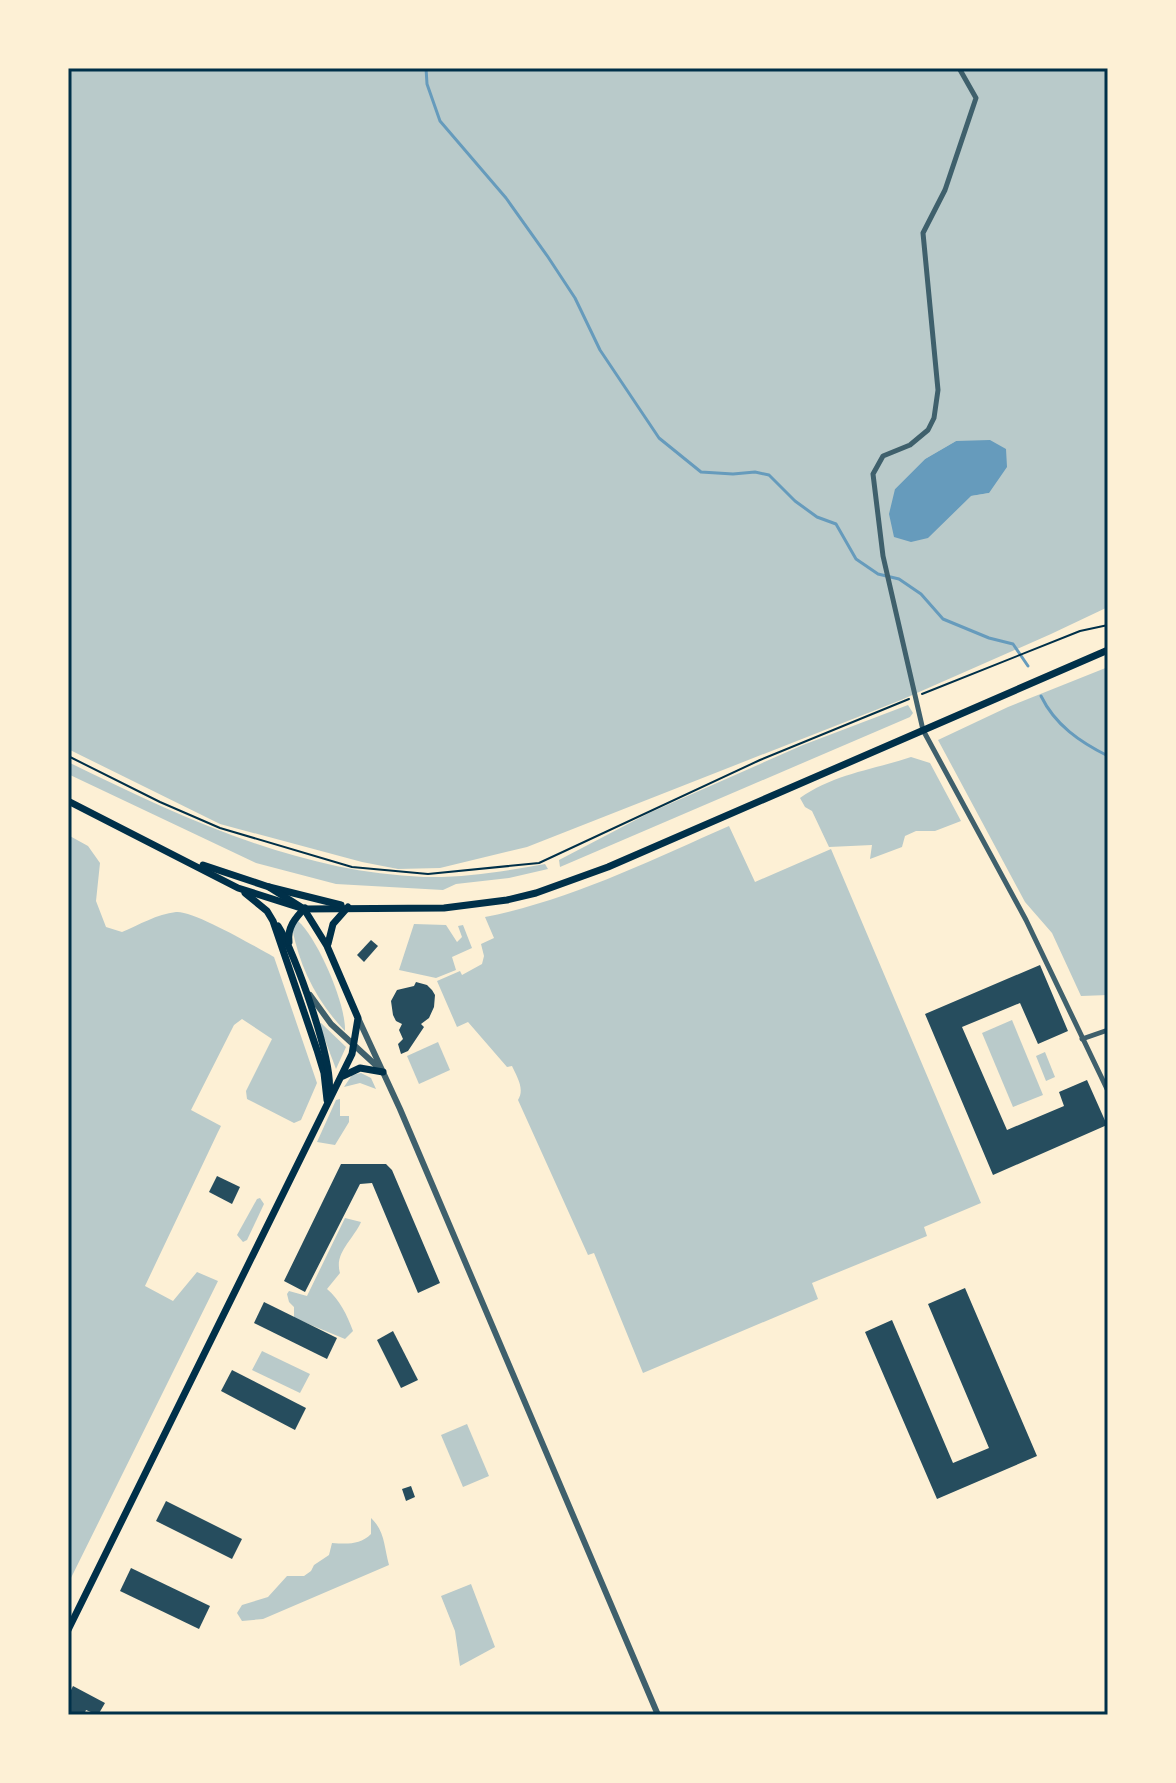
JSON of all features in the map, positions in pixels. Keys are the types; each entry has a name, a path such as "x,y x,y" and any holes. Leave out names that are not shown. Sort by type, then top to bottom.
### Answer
{"main road":[{"path":"68,801 238,888 304,909 444,908 536,893 621,861 1108,650"},
{"path":"178,857 269,887 348,907"},
{"path":"68,1630 354,1045 358,1018 327,946 304,909 269,887"},
{"path":"238,888 270,915 290,948 329,1070 327,1102"},
{"path":"290,948 289,931 304,909 336,904"},
{"path":"327,946 333,924 348,907"},
{"path":"270,915 317,1050 324,1073 327,1102"},
{"path":"341,1077 360,1068 383,1072"}],"street":[{"path":"959,68 976,98 945,190 923,233 937,404 928,430 921,438 883,456 876,466 873,487 883,556 923,730 1022,912 1108,1091"},
{"path":"302,982 317,1009 383,1072"},
{"path":"358,1018 658,1715"},
{"path":"1082,1039 1108,1030"}],"path":[{"path":"68,756 220,828 352,867 428,874 539,863 746,767 1080,631 1108,625"}],"shaded area":[{"path":"68,68 1108,68 1108,607 901,700 527,847 440,868 398,869 362,862 220,824 68,749","holes":["956,441 989,493 971,496 895,489 925,459"]},
{"path":"1108,667 1108,995 1081,996 1052,933 1025,902 938,740 1008,707"},
{"path":"908,705 913,713 910,717 560,867 559,860 649,813 803,745"},
{"path":"911,757 930,763 961,821 935,831 916,831 905,836 902,847 870,859 872,845 829,847 812,811 805,807 800,798 826,783"},
{"path":"68,762 240,838 330,865 424,877 470,875 545,864 548,869 509,878 456,884 443,890 336,884 256,863 68,774"},
{"path":"729,826 755,882 831,849 981,1203 924,1227 927,1236 812,1283 818,1299 643,1373 594,1253 588,1255 518,1100 520,1087 512,1066 507,1067 468,1022 457,1027 437,981 460,971 462,975 482,964 481,944 494,938 485,917 579,890"},
{"path":"68,835 88,846 100,863 96,901 106,927 122,932 162,915 184,913 225,930 274,957 317,1083 301,1120 294,1123 247,1099 246,1091 272,1039 242,1019 234,1025 191,1110 221,1126 145,1286 173,1301 197,1272 218,1281 68,1584"},
{"path":"298,921 314,942 329,973 341,1005 345,1031 318,996 305,971 292,928"},
{"path":"414,924 446,925 457,942 462,937 458,926 463,925 472,948 452,957 456,970 436,978 399,970"},
{"path":"1012,1020 1043,1095 1013,1107 982,1033"},
{"path":"319,1024 346,1047 336,1069"},
{"path":"438,1042 450,1070 419,1084 407,1056"},
{"path":"1045,1052 1055,1077 1046,1081 1036,1056"},
{"path":"361,1073 371,1078 376,1089 360,1083 344,1087 352,1075"},
{"path":"340,1099 340,1116 349,1116 349,1122 335,1145 317,1142 336,1100"},
{"path":"260,1198 264,1204 247,1240 243,1242 237,1235"},
{"path":"345,1218 361,1222 342,1253 340,1273 327,1289 343,1308 353,1331 345,1339 294,1318 294,1307 287,1294 289,1291 307,1296"},
{"path":"262,1351 310,1374 300,1393 252,1370"},
{"path":"467,1424 489,1476 463,1487 441,1435"},
{"path":"371,1518 382,1534 389,1565 263,1619 242,1621 237,1613 242,1605 268,1597 287,1576 304,1576 329,1555 332,1543 353,1543 367,1538 371,1534"},
{"path":"471,1584 495,1647 460,1666 455,1631 441,1596"}],"water":[{"path":"990,440 1006,449 1007,467 989,493 971,496 928,538 911,542 894,537 889,514 895,489 925,459 956,441"}],"building":[{"path":"371,940 378,946 364,962 357,955"},
{"path":"1040,965 1068,1031 1038,1044 1020,1003 962,1027 1007,1130 1064,1106 1059,1092 1087,1080 1107,1125 993,1175 925,1014"},
{"path":"416,982 432,990 434,1007 429,1018 421,1024 424,1027 408,1051 401,1054 398,1044 403,1039 399,1030 402,1024 393,1015 391,1001 397,990 414,986"},
{"path":"341,1164 386,1164 392,1170 440,1283 418,1293 372,1183 360,1184 305,1292 284,1281"},
{"path":"217,1176 240,1187 232,1204 209,1192"},
{"path":"965,1288 1037,1456 937,1499 865,1332 892,1320 953,1463 989,1448 928,1304"},
{"path":"264,1302 337,1338 327,1359 254,1323"},
{"path":"393,1331 418,1380 401,1388 377,1340"},
{"path":"232,1370 306,1408 295,1430 221,1391"},
{"path":"411,1486 415,1497 406,1501 402,1489"},
{"path":"166,1501 242,1539 232,1559 156,1521"},
{"path":"131,1568 210,1606 199,1629 120,1591"},
{"path":"73,1686 105,1703 98,1715 86,1710 84,1715 68,1715 68,1696"}],"waterway":[{"path":"426,68 427,84 440,121 506,198 548,257 575,298 600,350 659,438 701,472 769,475 795,501 817,517 836,524 856,559 878,574 899,579 921,594 943,619 989,638 1013,644 1028,666"},
{"path":"1041,696 1053,716 1069,732 1108,756"}]}
